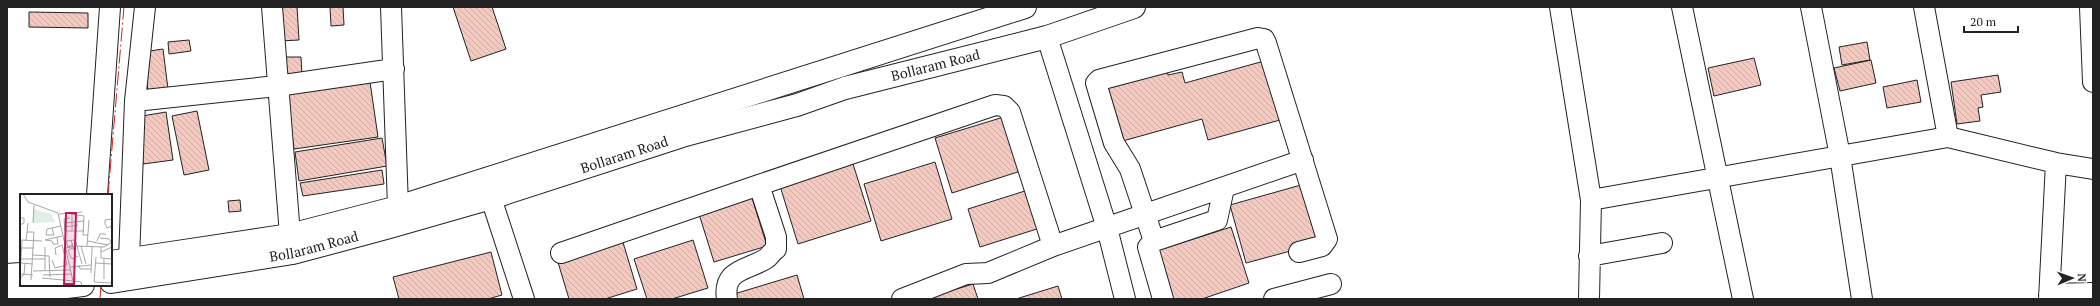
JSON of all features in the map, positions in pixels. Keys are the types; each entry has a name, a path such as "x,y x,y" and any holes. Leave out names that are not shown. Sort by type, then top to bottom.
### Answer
{"main road":[{"name":"Bollaram Road","path":"120,260 290,235 398,207 1025,7"},
{"name":"Bollaram Road","path":"112,282 293,253 491,198 682,136 797,105 844,88 1047,37 1134,7"},
{"path":"7,275 20,274"},
{"path":"7,294 75,286"}],"street":[{"path":"97,194 110,7"},
{"path":"120,260 134,101 145,7"},
{"path":"272,7 290,235"},
{"path":"392,7 398,207"},
{"path":"1560,7 1591,200 1589,299"},
{"path":"1682,7 1716,177 1743,299"},
{"path":"1811,7 1840,156 1862,299"},
{"path":"1924,7 1948,137"},
{"path":"2090,7 2093,82"},
{"path":"1047,37 1106,228 1125,299"},
{"path":"1154,241 1144,215 1130,169 1114,143 1096,88 1096,83 1099,80 1258,38 1264,39 1327,239 1322,246 1299,252"},
{"path":"134,101 278,86 394,69"},
{"path":"561,253 995,105 1004,106 1010,112 1053,246"},
{"path":"1591,200 1948,137 2056,163 2093,169"},
{"path":"902,299 966,274 988,274 1053,246 1303,160"},
{"path":"2056,163 2049,296 2093,293"},
{"path":"727,299 729,282 738,270 767,258 776,248 776,237 759,185"},
{"path":"1163,299 1148,252 1148,247 1154,241 1217,220 1224,188"},
{"path":"491,198 524,299"},
{"path":"1590,256 1662,243"},
{"path":"1274,299 1331,284"}],"building":[{"path":"278,7 297,7 299,40 280,41"},
{"path":"330,7 343,7 344,25 331,26"},
{"path":"453,7 492,7 506,49 471,61"},
{"path":"29,12 88,13 88,28 29,27"},
{"path":"189,40 191,51 169,54 168,42"},
{"path":"1867,42 1870,60 1842,65 1839,47"},
{"path":"163,49 168,89 148,92 143,52"},
{"path":"281,57 301,57 302,76 282,77"},
{"path":"1754,58 1761,85 1714,96 1708,68"},
{"path":"1871,60 1876,83 1840,91 1834,68"},
{"path":"1264,61 1280,120 1208,140 1202,119 1119,142 1104,86 1167,69 1168,75 1182,72 1185,83"},
{"path":"1998,75 2001,92 1981,95 1983,107 1978,108 1980,121 1957,124 1951,82"},
{"path":"1917,80 1921,102 1887,108 1883,87"},
{"path":"370,82 378,137 294,149 286,94"},
{"path":"197,111 209,170 184,175 172,116"},
{"path":"166,112 173,160 143,164 136,117"},
{"path":"1007,116 1024,170 952,193 935,138"},
{"path":"382,138 387,166 299,181 295,152"},
{"path":"935,162 952,219 881,241 864,184"},
{"path":"853,164 871,221 798,244 780,186"},
{"path":"382,170 384,184 303,196 300,183"},
{"path":"1308,183 1324,242 1246,263 1230,205"},
{"path":"1028,190 1040,228 980,247 968,209"},
{"path":"752,198 767,246 714,262 699,214"},
{"path":"240,200 241,211 229,212 228,201"},
{"path":"1231,227 1249,283 1202,299 1168,299 1153,252"},
{"path":"622,239 637,289 605,299 569,299 557,259"},
{"path":"693,240 708,288 672,299 647,299 634,259"},
{"path":"491,252 502,295 488,299 399,299 393,277"},
{"path":"797,275 804,299 736,299 734,294"},
{"path":"973,284 978,299 924,299"},
{"path":"1058,286 1062,299 1016,299"}],"power":[{"path":"108,194 124,7"},
{"path":"100,299 101,286"}]}
